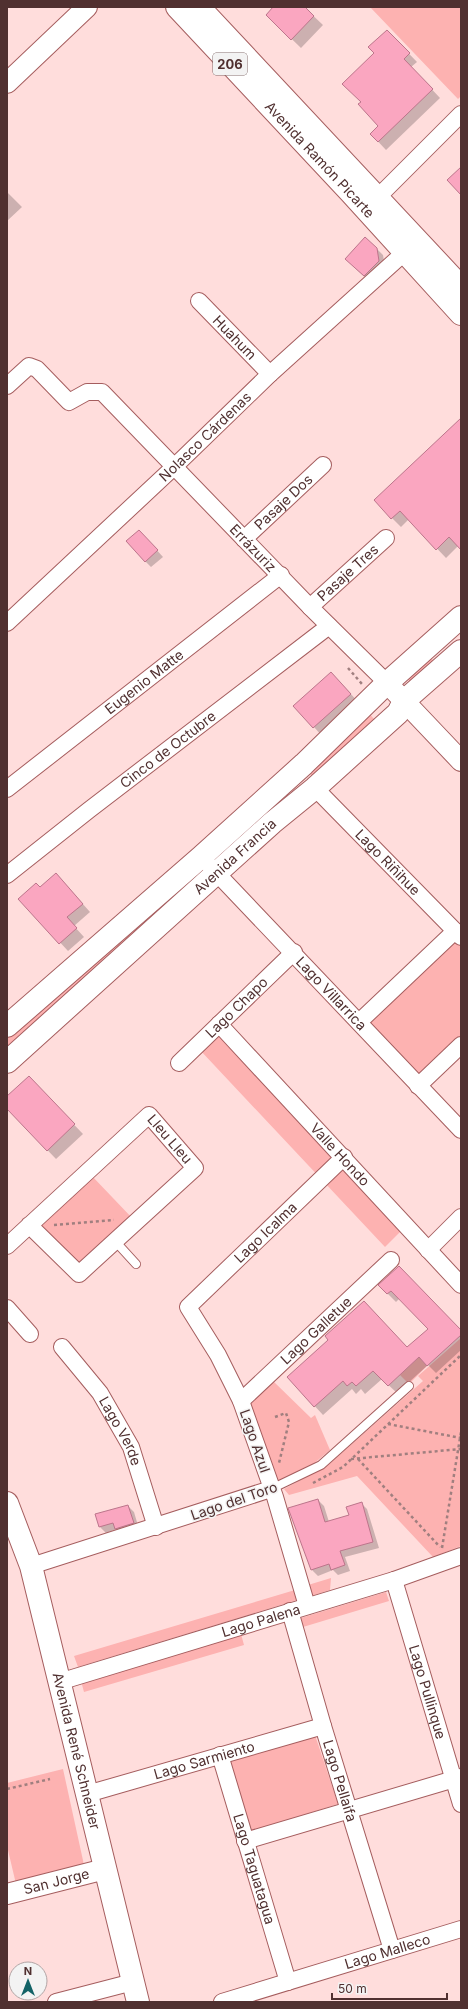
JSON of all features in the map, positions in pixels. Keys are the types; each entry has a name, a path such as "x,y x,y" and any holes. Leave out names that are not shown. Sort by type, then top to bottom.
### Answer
{"main road":[{"name":"Avenida Ramón Picarte","path":"177,7 328,157 377,198 461,287"},
{"name":"Avenida Ramón Picarte","path":"199,7 328,157 405,252 461,314"},
{"name":"Avenida Francia","path":"7,1026 201,857 304,764 387,683 461,617"},
{"name":"Avenida Francia","path":"7,1062 218,874 272,823 315,788 398,713 404,701 461,651"},
{"path":"272,823 271,816 275,806 304,764"},
{"name":"Avenida René Schneider","path":"9,1511 31,1566 135,1992"}],"street":[{"path":"7,83 87,7"},
{"path":"377,198 461,114"},
{"name":"Nolasco Cárdenas","path":"7,623 175,466 270,374 405,252"},
{"name":"Huahum","path":"199,301 270,374"},
{"name":"Errázuriz","path":"7,386 29,366 37,369 69,402 87,392 102,392 244,539 281,575 310,607 387,683 461,761"},
{"name":"Pasaje Dos","path":"244,539 323,465"},
{"name":"Pasaje Tres","path":"310,607 386,538"},
{"name":"Eugenio Matte","path":"7,789 281,575"},
{"name":"Cinco de Octubre","path":"7,875 88,810 329,626"},
{"name":"Lago Riñihue","path":"315,788 458,934"},
{"name":"Lago Villarrica","path":"201,857 294,952 418,1086 461,1130"},
{"path":"359,1022 458,934"},
{"name":"Lago Chapo","path":"179,1062 294,952"},
{"name":"Valle Hondo","path":"219,1024 344,1157 461,1285"},
{"path":"418,1086 461,1045"},
{"name":"Lleu Lleu","path":"7,1246 29,1225 149,1115 195,1168 79,1274 29,1225"},
{"name":"Lago Icalma","path":"188,1307 344,1157"},
{"path":"428,1250 461,1217"},
{"name":"Lago Galletue","path":"241,1401 391,1260"},
{"name":"Lago Azul","path":"188,1307 218,1355 241,1401 271,1489 307,1606"},
{"path":"7,1308 30,1334"},
{"name":"Lago Verde","path":"62,1347 100,1392 131,1447 156,1527"},
{"name":"Lago del Toro","path":"31,1566 271,1489"},
{"name":"Lago Palena","path":"59,1682 394,1580 451,1555"},
{"name":"Lago Pullinque","path":"394,1580 457,1778 461,1804"},
{"name":"Lago Pellaifa","path":"290,1611 323,1726 392,1950"},
{"name":"Lago Sarmiento","path":"87,1794 323,1726"},
{"name":"Lago Taguatagua","path":"220,1755 288,1982"},
{"path":"245,1841 457,1778"},
{"name":"San Jorge","path":"7,1894 105,1869"},
{"name":"Lago Malleco","path":"222,2002 461,1929"},
{"path":"56,2002 135,1992"}],"lane":[{"path":"115,1241 136,1264"},
{"name":"Lago del Toro","path":"271,1489 321,1465 409,1386"}],"path":[{"path":"29,1225 60,1224 104,1219 137,1221"},
{"path":"275,1417 286,1413 288,1422 278,1470"},
{"path":"388,1424 461,1438"},
{"path":"451,1555 461,1432"},
{"path":"350,1460 460,1449"},
{"path":"358,1459 451,1555"},
{"path":"7,1789 50,1779"}],"shaded area":[{"path":"370,7 461,7 461,96 458,99"},
{"path":"428,656 434,661 412,683 406,678"},
{"path":"368,712 374,719 312,776 306,770"},
{"path":"194,873 198,875 7,1051 7,1038 78,978"},
{"path":"457,937 461,942 461,1038 418,1079 366,1022"},
{"path":"220,1033 402,1230 385,1247 200,1050"},
{"path":"91,1175 134,1220 80,1266 36,1225"},
{"path":"461,1338 461,1546 433,1557 357,1476 289,1495 284,1489 327,1466 423,1381 418,1376"},
{"path":"419,1357 427,1366 411,1382 407,1382 400,1375"},
{"path":"272,1380 311,1418 315,1415 330,1450 312,1465 273,1483 246,1403"},
{"path":"331,1578 330,1590 311,1596 308,1585"},
{"path":"295,1590 297,1600 78,1667 74,1656"},
{"path":"386,1592 389,1601 303,1627 301,1618"},
{"path":"241,1634 244,1645 84,1692 81,1681"},
{"path":"315,1735 338,1804 246,1833 224,1760"},
{"path":"63,1769 84,1865 16,1884 7,1846 7,1783"}],"building":[{"path":"273,7 305,7 314,16 291,40 266,15"},
{"path":"387,30 410,53 404,59 433,89 378,142 370,134 378,126 358,104 361,102 342,84 374,53 368,47"},
{"path":"461,167 461,195 447,180"},
{"path":"365,237 377,248 379,261 364,276 345,259"},
{"path":"461,418 461,550 449,537 436,550 400,511 391,519 374,500"},
{"path":"139,530 158,550 145,562 126,541"},
{"path":"331,672 351,694 313,728 293,706"},
{"path":"56,873 83,904 67,917 77,928 59,944 18,899 36,883 40,887"},
{"path":"29,1076 75,1124 47,1151 7,1109 7,1096"},
{"path":"399,1266 461,1330 461,1335 427,1366 419,1357 388,1386 373,1371 356,1386 352,1382 347,1386 343,1381 314,1407 287,1377 328,1340 325,1336 364,1301 407,1347 428,1329 391,1291 387,1294 378,1285"},
{"path":"318,1499 325,1522 349,1515 346,1507 362,1502 373,1542 340,1551 345,1565 331,1570 329,1564 311,1570 288,1508"},
{"path":"128,1505 134,1523 115,1529 113,1523 99,1527 95,1514"}]}
